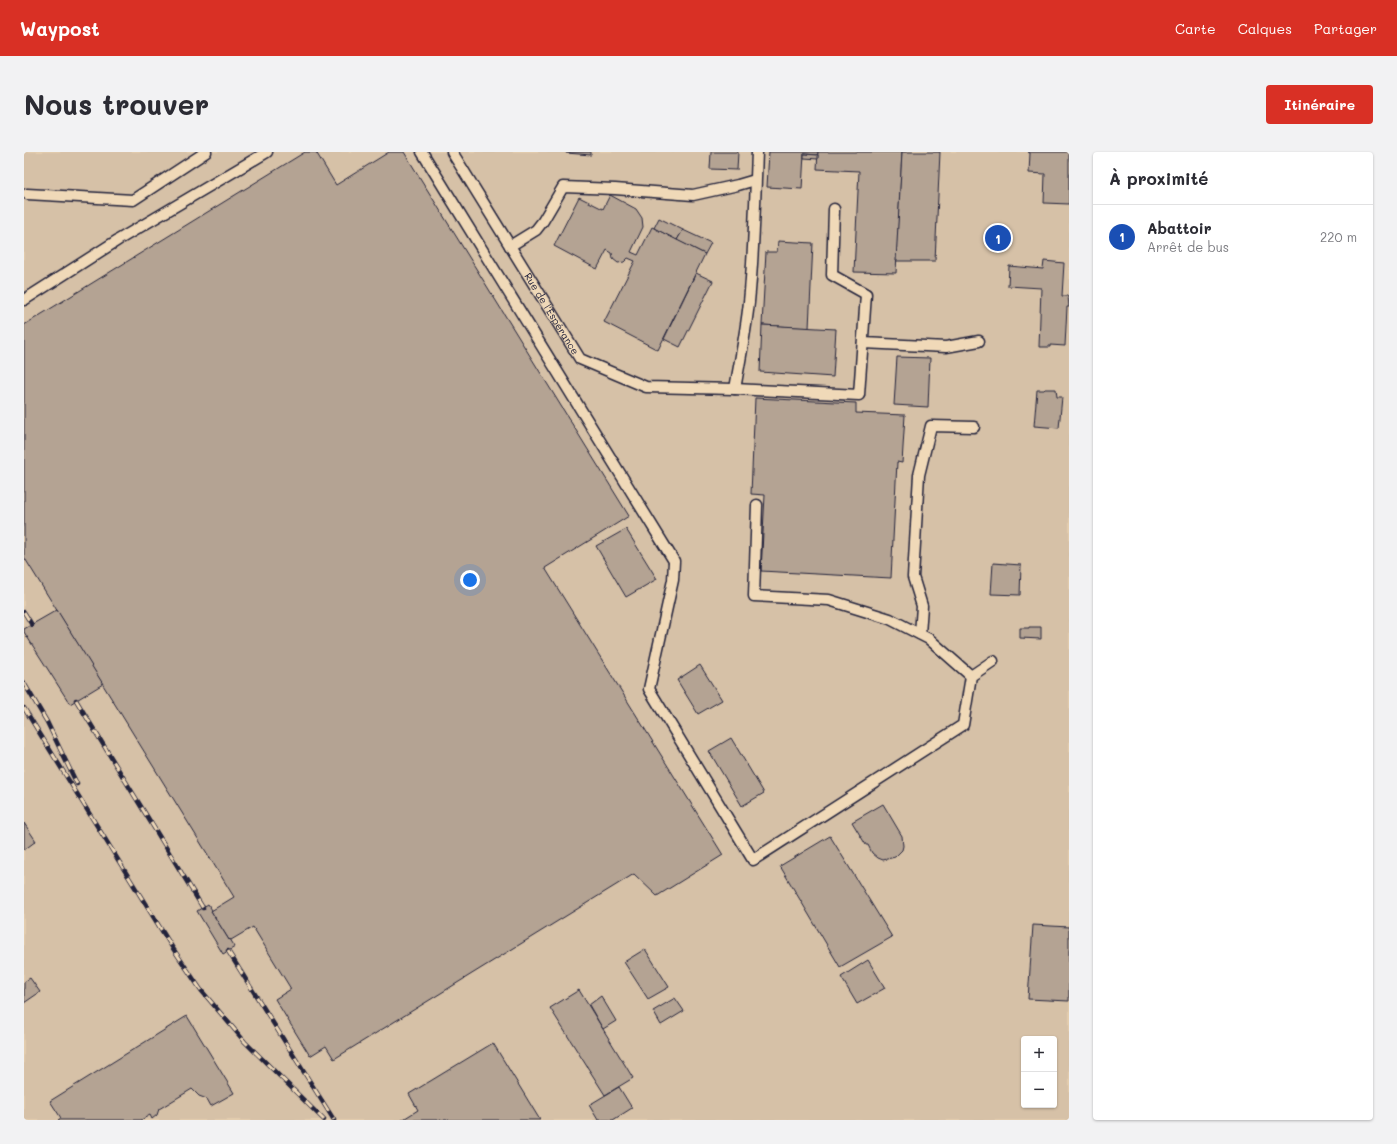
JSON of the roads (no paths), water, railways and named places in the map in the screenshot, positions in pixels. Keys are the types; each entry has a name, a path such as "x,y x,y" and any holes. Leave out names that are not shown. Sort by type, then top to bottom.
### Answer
{"lane":[{"path":"27,194 133,200 206,152"},
{"path":"24,300 118,240 267,152"},
{"path":"422,152 674,561 672,580 649,689 753,860 963,725 971,676 993,661"},
{"name":"Rue de l'Espérance","path":"452,152 580,359 646,387 734,389 859,395 863,343"},
{"path":"734,389 745,336 749,301 757,152"},
{"path":"510,246 536,230 544,221 563,187 693,195 756,180"},
{"path":"834,209 832,275 866,294 863,343 946,347 979,341"},
{"path":"920,634 922,606 913,577 919,475 929,433 931,426 974,427"},
{"path":"757,505 754,596 829,600 890,619 929,639 971,676"}],"railway":[{"path":"24,612 32,625"},
{"path":"24,683 47,722 77,784"},
{"path":"76,700 203,908"},
{"path":"24,708 172,947 201,990 245,1042 324,1120"},
{"path":"228,951 334,1120"}],"place":[{"name":"Abattoir","path":"998,238"}]}
